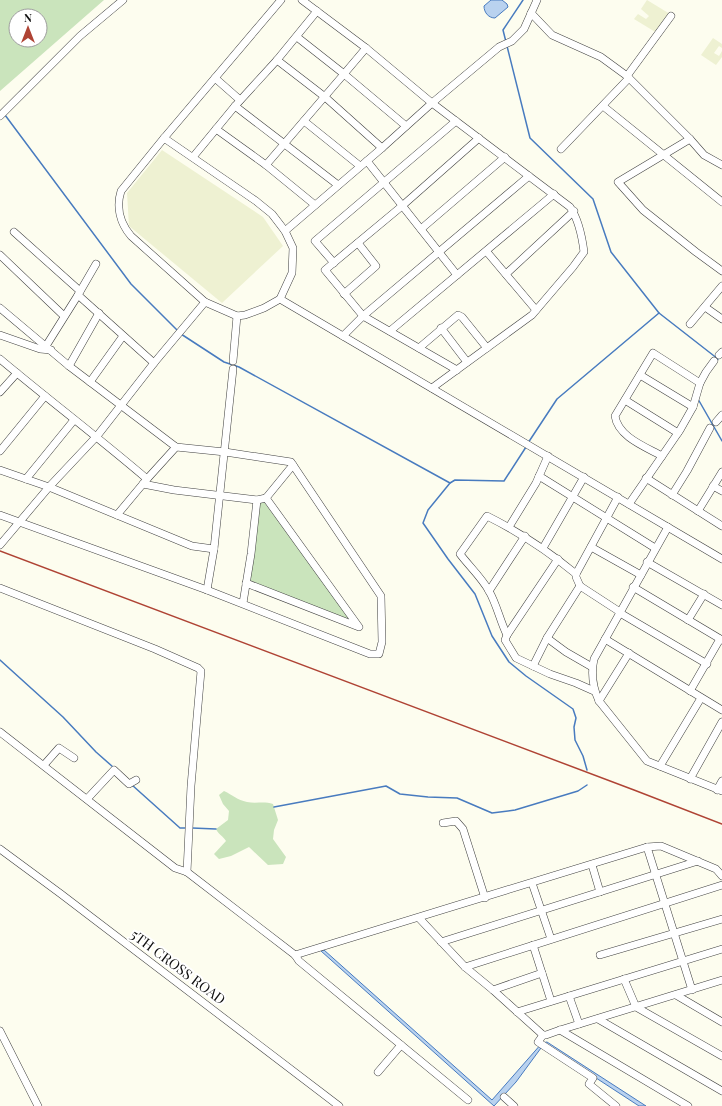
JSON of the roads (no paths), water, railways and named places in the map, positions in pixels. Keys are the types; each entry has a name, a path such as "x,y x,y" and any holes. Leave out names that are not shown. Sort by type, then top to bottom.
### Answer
{"street":[{"path":"0,116 80,36 123,0"},
{"path":"164,138 256,201 272,214 285,231 293,248 292,273 280,299 264,308 245,315 237,316 206,302 131,236 126,230 118,201 121,190 164,138 281,0"},
{"path":"302,0 366,48 432,103 570,206 574,211 581,232 584,252 573,267 532,315 432,388"},
{"path":"285,231 432,103 499,47 512,41 524,29 537,0"},
{"path":"193,157 240,100 297,37 317,11"},
{"path":"531,13 552,35 601,57 628,77 704,155 722,165"},
{"path":"561,149 603,106 628,77 671,16"},
{"path":"297,37 406,126"},
{"path":"266,165 366,48"},
{"path":"277,60 325,97 382,148"},
{"path":"215,78 240,100"},
{"path":"235,106 338,185"},
{"path":"603,106 722,202"},
{"path":"304,121 360,166"},
{"path":"334,263 315,241 456,121"},
{"path":"216,129 266,165 315,205"},
{"path":"457,370 404,341 390,331 363,316 325,270 358,244 479,138"},
{"path":"690,139 618,182 643,210 722,271"},
{"path":"421,229 505,157"},
{"path":"367,160 457,275"},
{"path":"343,336 363,316 529,176"},
{"path":"390,331 487,252 554,194"},
{"path":"506,274 574,211"},
{"path":"14,232 123,336 154,363"},
{"path":"344,294 376,266 358,244"},
{"path":"487,252 536,310"},
{"path":"0,256 64,316"},
{"path":"49,348 64,316 96,264"},
{"path":"690,324 722,286"},
{"path":"280,299 722,559"},
{"path":"0,545 49,487 97,436 154,363 206,302"},
{"path":"705,307 722,319"},
{"path":"0,319 2,310 90,382 176,447 225,452 291,462 381,596 382,642 379,654 370,654 243,603 0,515"},
{"path":"70,366 99,313"},
{"path":"419,348 458,315 462,317 487,348"},
{"path":"233,361 237,316"},
{"path":"441,328 468,362"},
{"path":"0,335 40,349 49,348"},
{"path":"90,382 123,336"},
{"path":"662,456 634,440 625,433 616,422 616,416 624,400 653,353 700,383"},
{"path":"0,359 74,420 97,436 145,482 174,490 257,500 266,498 293,465"},
{"path":"629,504 678,433 693,407 700,383 714,361"},
{"path":"208,590 225,452 233,369"},
{"path":"0,392 16,373"},
{"path":"640,375 693,407"},
{"path":"0,451 45,396"},
{"path":"624,400 678,433"},
{"path":"716,422 722,415"},
{"path":"26,479 74,420"},
{"path":"672,495 687,471 710,428"},
{"path":"117,515 176,447"},
{"path":"509,527 539,476 548,456"},
{"path":"0,470 49,487 192,546 214,549"},
{"path":"698,511 722,472"},
{"path":"539,476 572,498 655,548"},
{"path":"543,548 584,477"},
{"path":"646,478 722,526"},
{"path":"713,486 722,490"},
{"path":"576,574 618,497"},
{"path":"246,583 359,627 266,498"},
{"path":"243,603 257,500"},
{"path":"507,635 502,626 499,613 489,591 460,554 487,516 525,536 558,559 576,574 580,586 620,612 707,664"},
{"path":"668,527 647,562 594,659 592,667 594,691 599,701 647,761 720,791 722,782"},
{"path":"489,591 525,536"},
{"path":"591,547 641,575"},
{"path":"558,559 505,640 516,658 550,674 594,691"},
{"path":"647,562 722,605"},
{"path":"533,666 547,638 580,586"},
{"path":"633,587 721,640 690,691"},
{"path":"0,588 155,649 198,668 201,671 191,786 187,872"},
{"path":"688,620 704,594"},
{"path":"547,638 566,652 592,667"},
{"path":"605,639 722,710"},
{"path":"599,701 629,653"},
{"path":"660,766 701,698"},
{"path":"690,779 722,722"},
{"path":"0,732 175,868 187,872 295,955 299,961 468,1100"},
{"path":"44,765 60,748 74,758"},
{"path":"87,799 114,770 129,784 136,780"},
{"path":"443,823 456,821 463,829 485,898"},
{"path":"295,955 647,848 661,846 716,870 722,876"},
{"path":"647,848 692,990"},
{"name":"5TH CROSS ROAD","path":"0,849 339,1106"},
{"path":"441,942 698,862"},
{"path":"592,865 600,892"},
{"path":"532,883 551,939"},
{"path":"464,967 722,885"},
{"path":"419,918 464,967 543,1035"},
{"path":"600,955 722,919"},
{"path":"533,945 551,1001"},
{"path":"517,1012 722,949"},
{"path":"492,990 542,973"},
{"path":"624,979 636,1007 722,1056"},
{"path":"616,1106 589,1084 593,1078 538,1042 543,1035 720,983"},
{"path":"676,995 722,1022"},
{"path":"570,996 578,1024"},
{"path":"598,1019 722,1091"},
{"path":"560,1030 688,1106"},
{"path":"0,1031 38,1106"},
{"path":"378,1072 401,1045"},
{"path":"504,1097 514,1106"}],"water":[{"path":"491,0 502,0 508,7 495,18 487,15 484,9 484,6"},
{"path":"324,950 492,1100 542,1043 547,1042 646,1106 639,1106 547,1046 541,1048 516,1082 494,1106 321,951"}],"waterway":[{"path":"506,42 503,30 523,0"},
{"path":"507,46 530,138 593,199 611,252 659,313 557,399 528,443"},
{"path":"5,115 131,284 177,330"},
{"path":"659,313 718,359 717,361"},
{"path":"181,334 224,362 239,367 450,483 428,510 423,523 475,594 492,636 509,662 526,676 573,709 576,718 574,727 575,740 583,756 587,770"},
{"path":"698,399 722,441"},
{"path":"450,483 455,480 504,481 526,447"},
{"path":"0,660 63,717 96,752 113,767"},
{"path":"132,785 180,828 186,828"},
{"path":"274,807 386,786 400,794 457,798 492,813 515,810 578,791 587,785"},
{"path":"192,828 216,829"}],"railway":[{"path":"0,551 722,824"}]}
